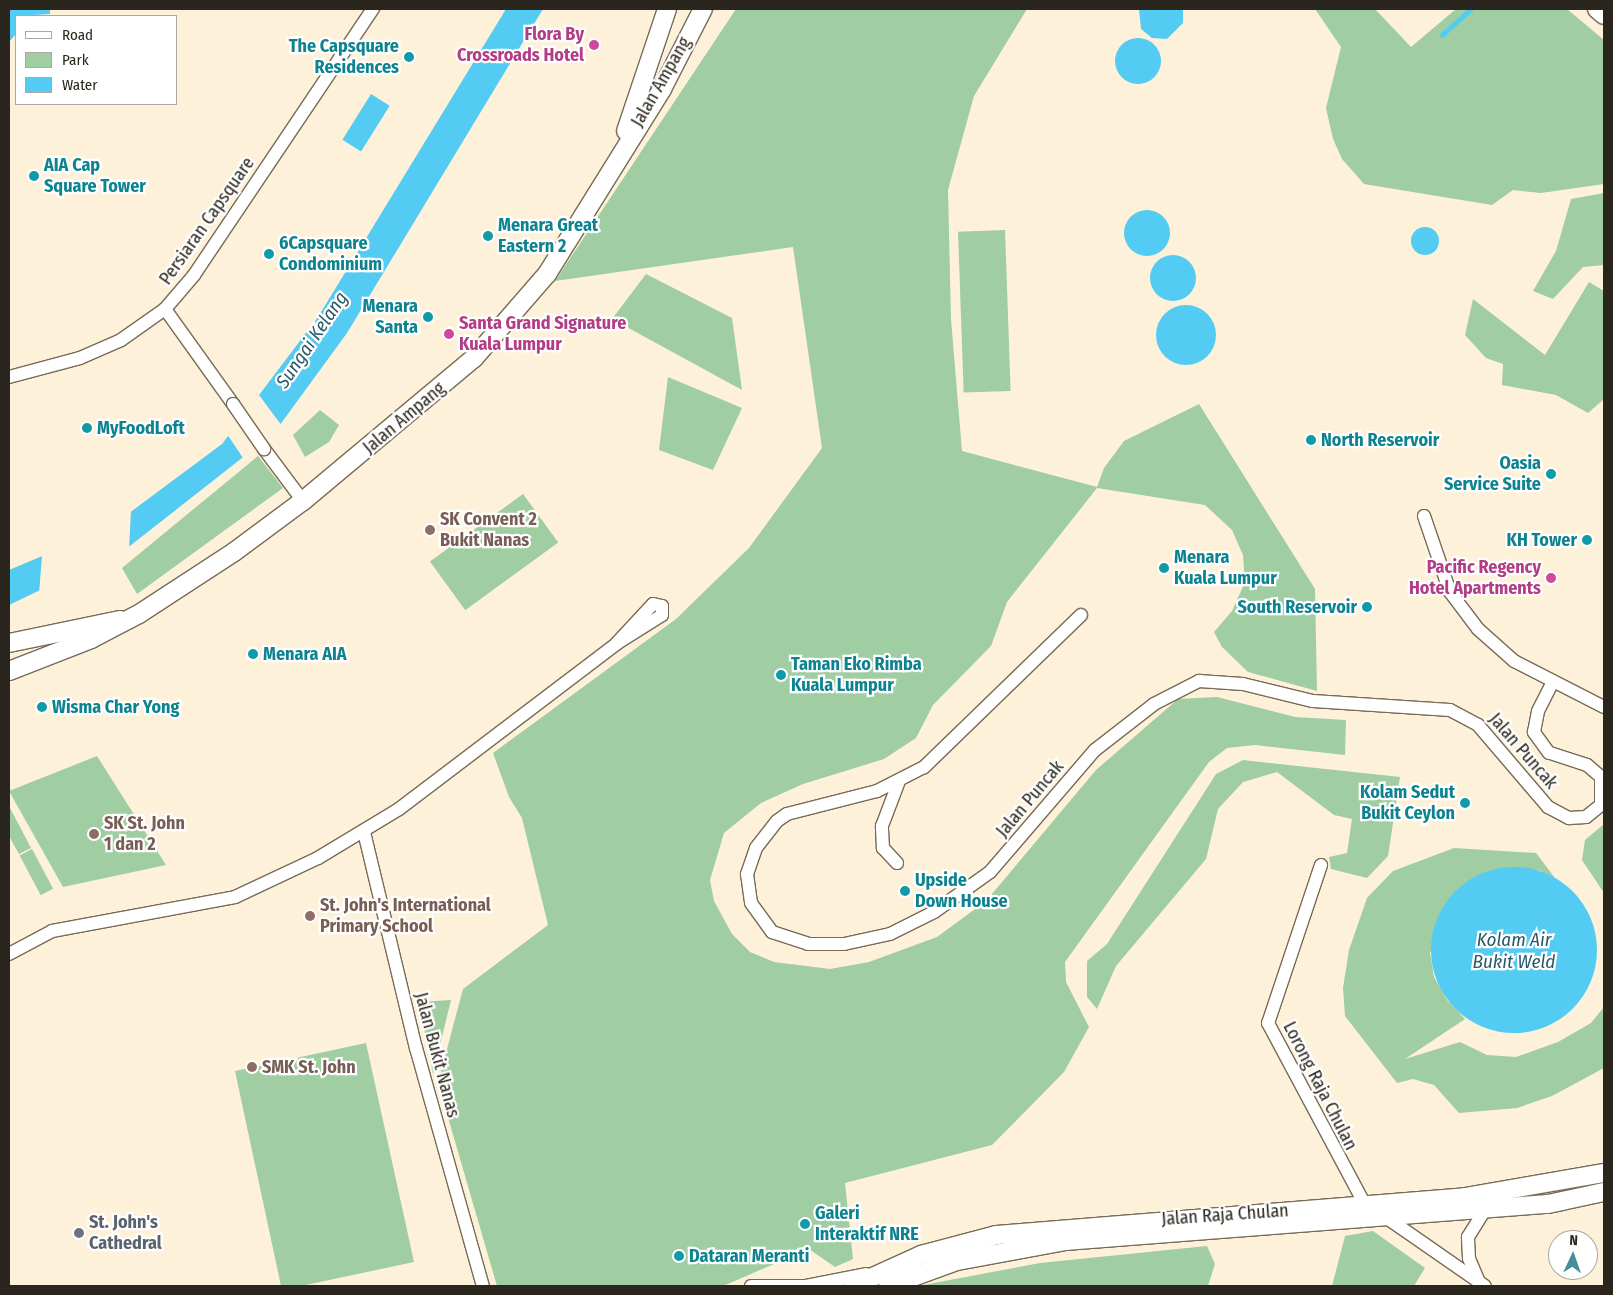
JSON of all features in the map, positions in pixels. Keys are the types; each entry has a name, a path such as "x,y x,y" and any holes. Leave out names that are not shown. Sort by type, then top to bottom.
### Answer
{"main road":[{"name":"Jalan Ampang","path":"618,155 667,9"},
{"name":"Jalan Ampang","path":"9,671 128,619 188,583 304,501 474,358 547,274 618,155 662,89 703,9"},
{"path":"1597,9 1604,14"},
{"name":"Jalan Ampang","path":"9,643 96,622 128,619"},
{"name":"Jalan Raja Chulan","path":"854,1286 887,1268 996,1235 1465,1197 1604,1173"},
{"name":"Jalan Raja Chulan","path":"888,1286 957,1261 1031,1246 1485,1210 1548,1204 1604,1192"}],"street":[{"name":"Persiaran Capsquare","path":"9,377 105,348 165,309 194,275 373,9"},
{"path":"165,309 264,449 304,501"},
{"path":"1424,516 1441,572 1466,615 1501,651 1552,684 1604,707"},
{"name":"Jalan Puncak","path":"1081,615 924,767 899,781 777,821 750,861 751,903 772,932 795,942 826,945 890,934 934,912 990,872 1095,750 1189,683 1231,682 1313,701 1450,710 1478,725 1548,806 1569,818 1586,817 1601,805 1601,777 1587,765 1549,754 1534,732 1538,711 1552,684"},
{"path":"9,954 52,931 248,893 364,832 616,644"},
{"path":"897,863 883,848 882,826 899,781"},
{"name":"Jalan Bukit Nanas","path":"364,832 416,1048 483,1286"},
{"name":"Lorong Raja Chulan","path":"1321,865 1268,1023 1365,1205"},
{"path":"1481,1284 1469,1258 1468,1237 1485,1210"},
{"path":"1387,1218 1481,1284"},
{"path":"751,1286 826,1284 887,1268"}],"green space":[{"name":"Taman Eko Rimba Kuala Lumpur","path":"736,9 1027,9 974,96 948,190 951,319 962,451 1097,487 1104,468 1124,441 1199,404 1315,589 1317,691 1248,672 1222,647 1214,632 1232,611 1245,582 1243,555 1232,530 1205,505 1097,488 1007,602 991,646 933,705 916,738 884,759 803,784 761,803 724,833 710,880 714,901 732,934 750,952 774,962 830,969 869,962 937,937 986,901 1096,770 1178,699 1217,697 1295,717 1346,720 1345,755 1255,745 1227,748 1209,762 1065,962 1066,982 1089,1027 1064,1072 992,1145 845,1183 853,1259 835,1267 809,1249 723,1286 497,1286 438,1083 463,989 548,925 522,818 509,797 493,753 676,619 749,548 822,448 793,247 555,281"},
{"path":"1315,9 1375,9 1411,47 1456,9 1567,9 1604,40 1604,184 1541,193 1513,190 1492,205 1364,184 1342,159 1333,139 1326,108 1341,47"},
{"path":"1604,193 1604,265 1583,267 1553,299 1533,291 1556,251 1571,199"},
{"path":"1005,230 1011,391 964,393 958,232"},
{"path":"646,274 732,318 742,390 612,319"},
{"path":"1589,282 1604,291 1604,399 1588,413 1556,395 1502,385 1503,364 1486,358 1465,335 1473,299 1545,355"},
{"path":"668,377 742,408 713,470 659,450"},
{"path":"320,410 339,425 329,442 305,457 293,435"},
{"path":"258,456 283,488 137,594 122,568"},
{"path":"523,494 558,543 465,610 430,562"},
{"path":"97,756 166,865 63,887 9,791"},
{"path":"1243,760 1400,777 1388,856 1367,878 1331,869 1329,857 1347,853 1352,819 1334,815 1277,772 1243,782 1218,809 1206,859 1116,966 1097,1009 1087,997 1087,961 1107,944 1216,774"},
{"path":"9,806 31,848 19,854 9,836"},
{"path":"1604,824 1604,893 1582,860 1585,840"},
{"path":"1454,848 1536,853 1555,878 1538,870 1430,952 1434,977 1447,1000 1465,1019 1405,1059 1460,1042 1487,1055 1516,1057 1558,1042 1591,1023 1604,1007 1604,1068 1552,1096 1517,1108 1459,1113 1434,1085 1413,1079 1397,1083 1345,1016 1343,988 1349,950 1367,898 1393,871"},
{"path":"32,849 53,889 41,895 20,856"},
{"path":"451,1000 433,1074 419,1002"},
{"path":"366,1043 414,1262 301,1286 281,1286 235,1071"},
{"path":"1373,1231 1425,1268 1414,1286 1332,1286 1345,1236"},
{"path":"1207,1246 1215,1264 1208,1286 918,1286 1040,1263"}],"water":[{"path":"9,9 50,9 50,14 15,15 15,35 9,42"},
{"name":"Sungai Kelang","path":"506,9 543,9 347,333 274,433 126,549 9,605 9,570 109,528 222,444 318,317"},
{"path":"1139,9 1183,9 1183,23 1167,39 1152,38 1141,29"},
{"path":"1133,38 1143,38 1157,48 1161,61 1157,74 1151,80 1143,84 1133,84 1119,74 1115,66 1115,56 1125,42"},
{"path":"371,94 390,106 361,151 342,140"},
{"path":"1152,210 1156,211 1166,220 1169,224 1169,242 1160,252 1152,256 1142,256 1134,252 1125,242 1124,228 1128,220 1138,211"},
{"path":"1425,227 1435,231 1439,241 1435,251 1425,255 1415,251 1411,241 1415,231"},
{"path":"1178,255 1182,256 1192,265 1195,269 1195,287 1186,297 1178,301 1168,301 1160,297 1151,287 1150,273 1154,265 1164,256"},
{"path":"1180,305 1192,305 1203,310 1211,318 1216,329 1214,347 1203,360 1192,365 1180,365 1169,360 1161,352 1156,341 1156,329 1161,318 1169,310"},
{"name":"Kolam Air Bukit Weld","path":"1522,867 1546,873 1573,891 1591,918 1596,934 1596,966 1591,982 1573,1009 1560,1019 1538,1030 1506,1033 1482,1027 1461,1014 1450,1003 1434,974 1431,942 1437,918 1450,897 1461,886 1490,870"}],"pier":[{"path":"259,395 282,426 245,461 227,434"},
{"path":"131,510 129,550 39,594 42,556 108,526"}],"waterway":[{"path":"1442,35 1471,9"}],"place":[{"name":"Flora By Crossroads Hotel","path":"594,45"},
{"name":"The Capsquare Residences","path":"409,57"},
{"name":"AIA Cap Square Tower","path":"34,176"},
{"name":"Menara Great Eastern 2","path":"488,236"},
{"name":"6Capsquare Condominium","path":"269,254"},
{"name":"Menara Santa","path":"428,317"},
{"name":"Santa Grand Signature Kuala Lumpur","path":"449,334"},
{"name":"MyFoodLoft","path":"87,428"},
{"name":"North Reservoir","path":"1311,440"},
{"name":"Oasia Service Suite","path":"1551,474"},
{"name":"SK Convent 2 Bukit Nanas","path":"430,530"},
{"name":"KH Tower","path":"1587,540"},
{"name":"Menara Kuala Lumpur","path":"1164,568"},
{"name":"Pacific Regency Hotel Apartments","path":"1551,578"},
{"name":"South Reservoir","path":"1367,607"},
{"name":"Menara AIA","path":"253,654"},
{"name":"Taman Eko Rimba Kuala Lumpur","path":"781,675"},
{"name":"Wisma Char Yong","path":"42,707"},
{"name":"Kolam Sedut Bukit Ceylon","path":"1465,803"},
{"name":"SK St. John 1 dan 2","path":"94,834"},
{"name":"Upside Down House","path":"905,891"},
{"name":"St. John's International Primary School","path":"310,916"},
{"name":"SMK St. John","path":"252,1067"},
{"name":"Galeri Interaktif NRE","path":"805,1224"},
{"name":"St. John's Cathedral","path":"79,1233"},
{"name":"Dataran Meranti","path":"679,1256"}]}
